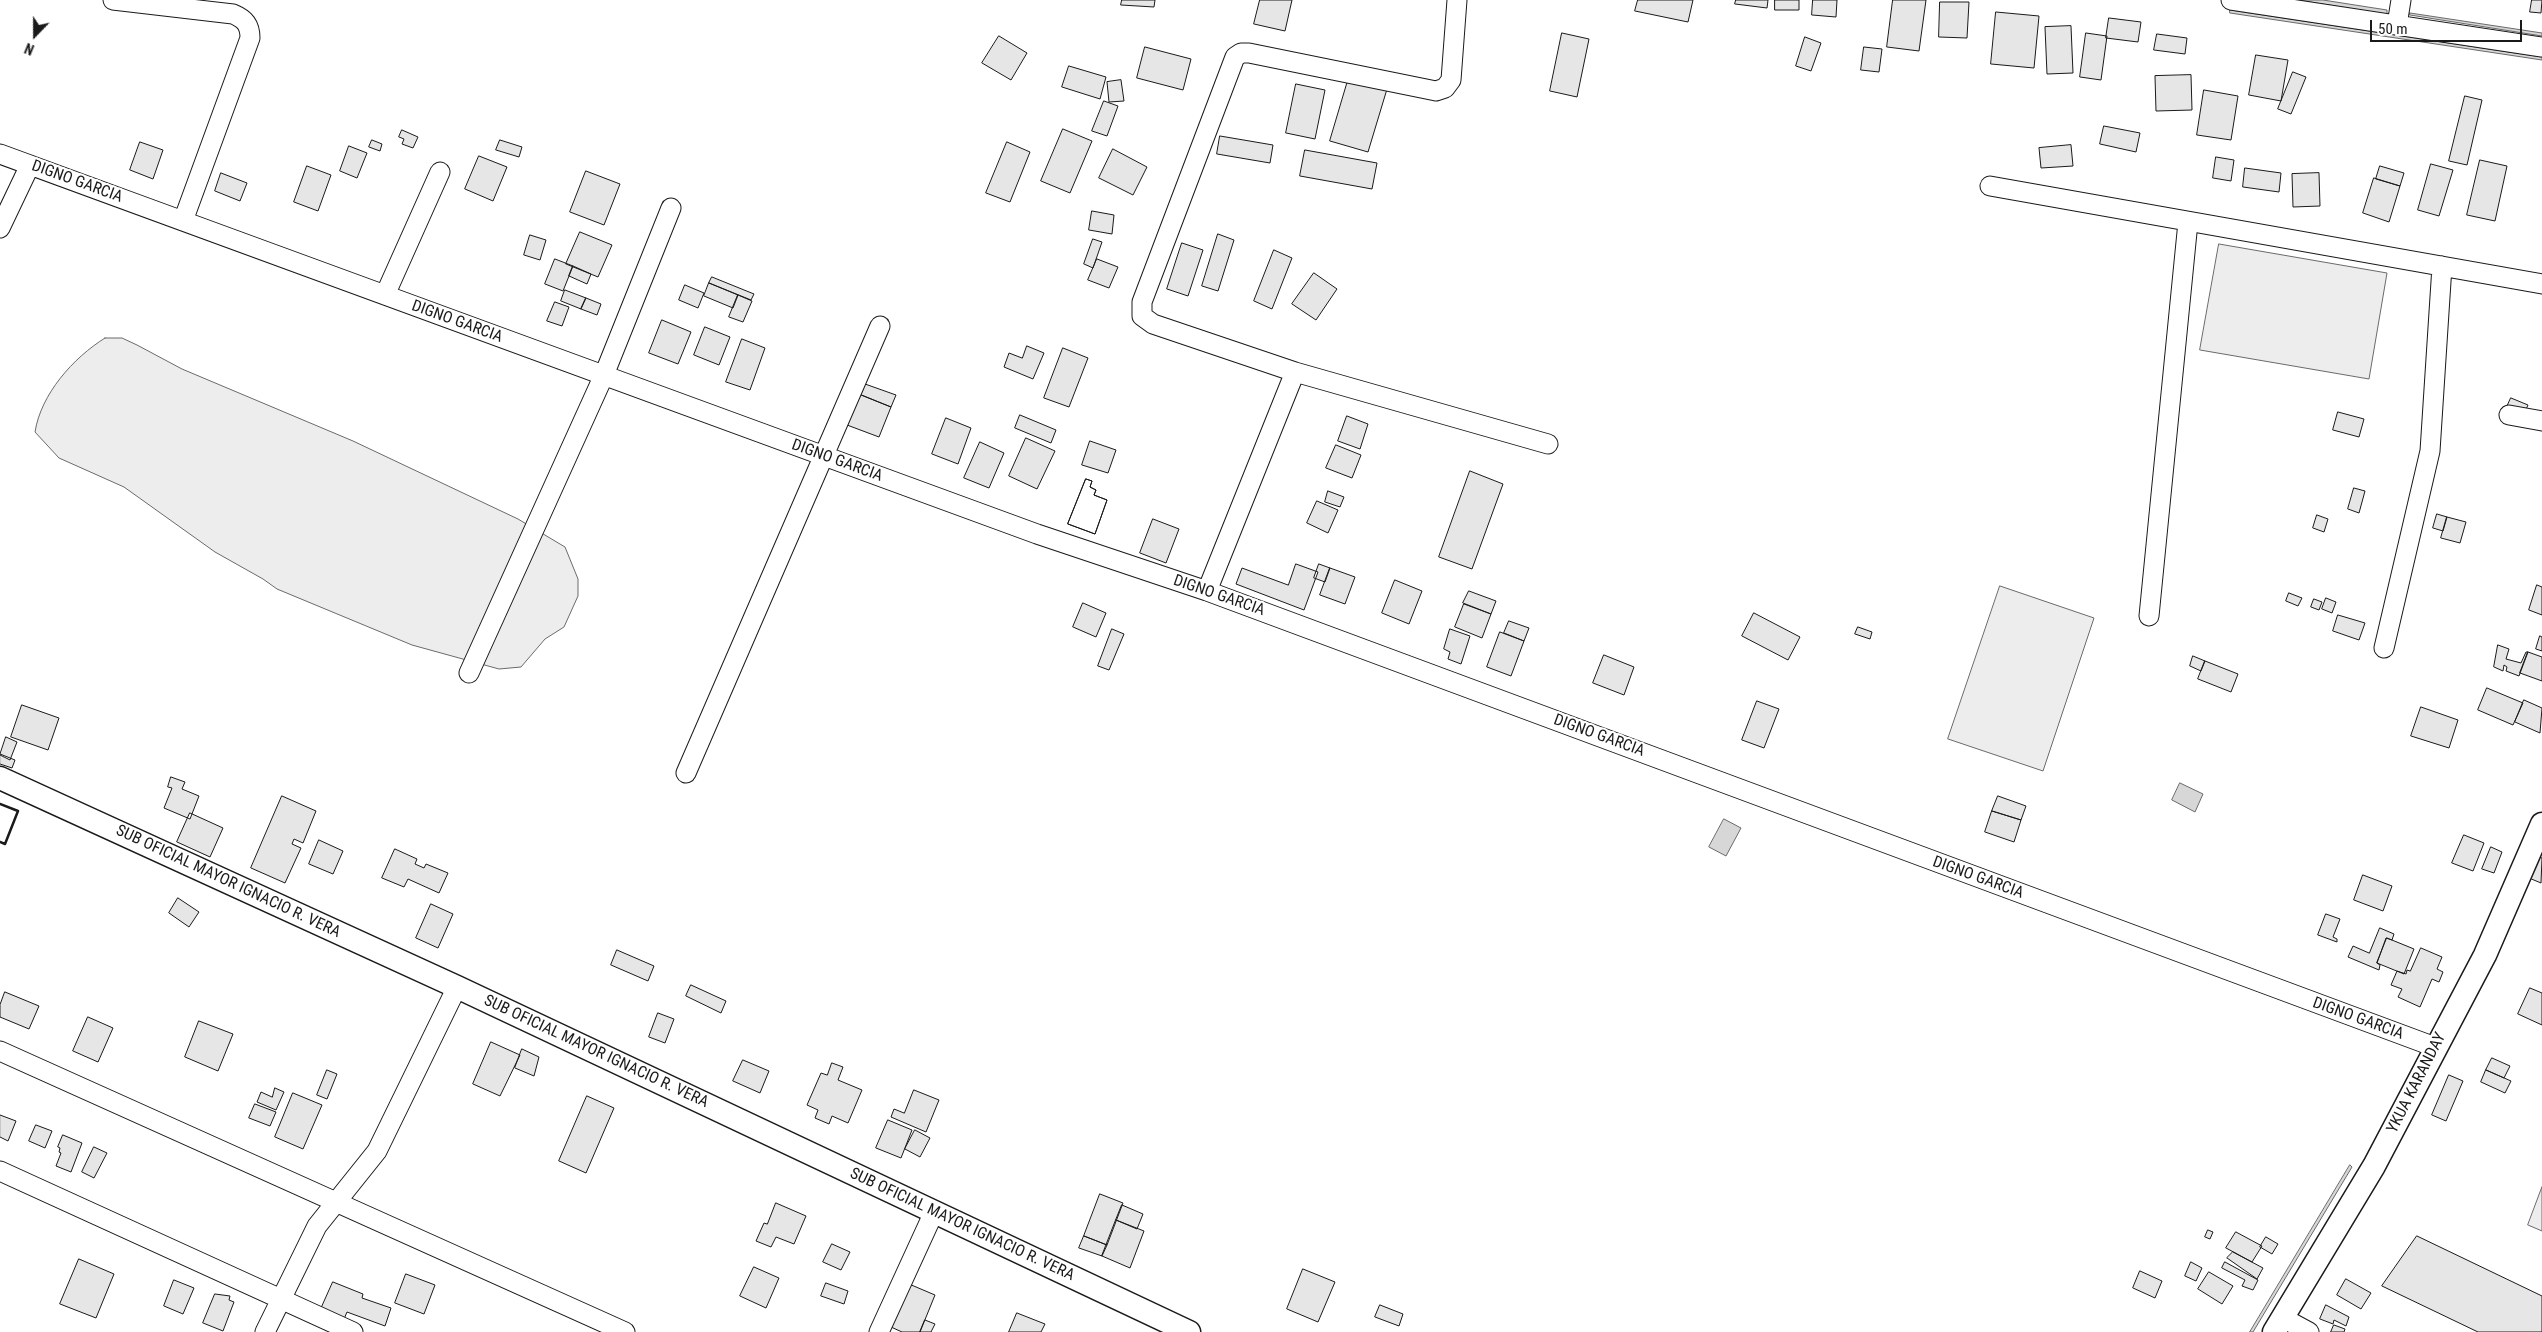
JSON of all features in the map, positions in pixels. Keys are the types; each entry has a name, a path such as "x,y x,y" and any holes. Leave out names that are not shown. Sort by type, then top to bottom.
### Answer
{"street":[{"path":"113,0 233,14 240,17 250,29 250,38 183,221"},
{"path":"1457,0 1451,80 1445,88 1436,91 1249,53 1241,53 1234,57 1142,302 1142,316 1153,324 1295,372 1548,444"},
{"path":"2231,0 2542,47"},
{"path":"2397,25 2401,0"},
{"name":"DIGNO GARCIA","path":"0,154 1036,534 1207,591 2435,1047"},
{"path":"0,228 30,165"},
{"path":"385,295 440,172"},
{"path":"1990,186 2542,284"},
{"path":"469,673 604,375 671,208"},
{"path":"2149,616 2188,222"},
{"path":"2384,648 2430,451 2442,266"},
{"path":"686,773 880,326"},
{"path":"1207,591 1295,372"},
{"path":"2509,415 2542,422"},
{"name":"SUB OFICIAL MAYOR IGNACIO R. VERA","path":"0,778 457,987 1189,1332"},
{"name":"YKUA KARANDAY","path":"2278,1325 2374,1166 2485,955 2542,824"},
{"path":"265,1332 316,1226 376,1151 457,987"},
{"path":"0,1050 335,1203 625,1332"},
{"path":"0,1171 353,1332"},
{"path":"880,1332 934,1212"},
{"path":"2278,1325 2309,1332"}],"shaded area":[{"path":"2298,0 2323,0 2387,10 2387,14"},
{"path":"2230,10 2542,57 2542,60 2230,13"},
{"path":"2410,13 2542,33 2542,36 2410,15"},
{"path":"2219,244 2387,273 2369,379 2200,350"},
{"path":"105,338 122,338 182,369 353,441 518,519 565,547 578,579 578,596 564,627 545,639 521,667 499,669 412,645 277,589 215,552 124,487 59,458 35,432 38,418 51,391 60,378 81,356"},
{"path":"2000,586 2094,618 2043,771 1948,739"},
{"path":"2180,783 2203,794 2195,812 2172,800"},
{"path":"1724,819 1741,828 1726,856 1709,847"},
{"path":"2350,1165 2352,1167 2253,1332 2250,1332"},
{"path":"2542,1187 2542,1231 2528,1225"}],"building":[{"path":"1122,0 1155,0 1154,7 1121,5"},
{"path":"1260,0 1292,0 1285,31 1254,24"},
{"path":"1638,0 1693,0 1688,22 1635,11"},
{"path":"1736,0 1768,0 1767,8 1735,4"},
{"path":"1775,0 1799,0 1799,10 1775,10"},
{"path":"1813,0 1837,0 1836,17 1812,15"},
{"path":"1893,0 1926,0 1919,51 1887,47"},
{"path":"2532,0 2542,0 2541,13 2530,12"},
{"path":"1940,2 1969,2 1967,38 1939,37"},
{"path":"1996,12 2039,16 2034,68 1991,64"},
{"path":"2109,18 2141,22 2138,42 2106,38"},
{"path":"2071,26 2073,73 2047,74 2045,27"},
{"path":"1562,33 1589,39 1577,97 1550,91"},
{"path":"2086,33 2107,36 2101,80 2080,77"},
{"path":"2157,34 2187,38 2185,54 2154,50"},
{"path":"999,36 1027,53 1011,80 982,63"},
{"path":"1805,37 1821,43 1811,71 1796,66"},
{"path":"1145,47 1191,59 1183,90 1137,78"},
{"path":"1864,47 1882,49 1879,72 1861,70"},
{"path":"2256,55 2288,60 2281,101 2249,95"},
{"path":"1069,66 1106,77 1100,99 1062,87"},
{"path":"2293,72 2306,77 2291,114 2278,109"},
{"path":"2191,75 2192,110 2156,111 2155,76"},
{"path":"1349,77 1387,89 1368,152 1330,141"},
{"path":"1121,80 1124,101 1109,102 1107,82"},
{"path":"1296,84 1325,90 1315,139 1286,133"},
{"path":"2204,90 2238,96 2231,140 2197,135"},
{"path":"2465,96 2482,100 2467,165 2449,161"},
{"path":"1104,101 1118,106 1107,136 1092,131"},
{"path":"2104,126 2140,133 2136,152 2100,144"},
{"path":"1063,129 1092,141 1070,193 1041,181"},
{"path":"402,130 418,137 413,148 402,144 404,139 399,137"},
{"path":"1220,136 1273,145 1270,163 1217,154"},
{"path":"372,140 382,144 380,151 369,147"},
{"path":"500,140 522,147 519,157 496,150"},
{"path":"140,142 163,150 153,179 130,170"},
{"path":"1007,142 1030,152 1010,202 986,193"},
{"path":"2071,145 2073,166 2041,168 2039,148"},
{"path":"349,146 367,153 357,178 340,171"},
{"path":"1113,149 1147,167 1133,195 1099,178"},
{"path":"1305,150 1377,163 1372,189 1300,176"},
{"path":"479,156 507,167 493,201 465,189"},
{"path":"2216,157 2234,160 2231,181 2213,178"},
{"path":"2480,160 2507,166 2495,221 2467,215"},
{"path":"2431,164 2453,170 2439,216 2418,210"},
{"path":"307,166 331,175 318,211 294,202"},
{"path":"2380,166 2404,173 2400,186 2376,179"},
{"path":"2245,168 2281,173 2279,192 2243,187"},
{"path":"586,171 620,184 604,225 570,212"},
{"path":"221,173 247,183 240,201 215,191"},
{"path":"2319,173 2320,206 2293,207 2292,174"},
{"path":"2374,178 2400,186 2389,222 2363,213"},
{"path":"1092,211 1114,215 1112,234 1089,230"},
{"path":"580,232 612,245 598,277 566,264"},
{"path":"1218,234 1234,240 1218,291 1202,286"},
{"path":"530,235 546,240 540,260 524,255"},
{"path":"1093,239 1102,242 1093,268 1084,264"},
{"path":"1182,243 1203,250 1188,296 1167,289"},
{"path":"1274,250 1292,258 1272,309 1254,301"},
{"path":"555,259 573,266 563,291 545,284"},
{"path":"1097,259 1118,267 1109,288 1088,280"},
{"path":"573,266 591,274 587,284 569,276"},
{"path":"1314,273 1337,289 1316,320 1292,304"},
{"path":"712,277 754,294 751,300 709,283"},
{"path":"709,283 738,295 733,308 704,296"},
{"path":"685,285 704,293 698,308 679,300"},
{"path":"565,290 586,298 581,309 561,301"},
{"path":"738,295 752,301 743,322 729,317"},
{"path":"586,298 601,304 597,315 581,309"},
{"path":"555,302 569,307 562,326 547,321"},
{"path":"662,320 691,332 678,364 649,353"},
{"path":"705,327 730,337 719,365 694,355"},
{"path":"742,339 765,348 750,390 726,382"},
{"path":"1027,346 1044,353 1033,379 1004,367 1009,353 1022,358"},
{"path":"1063,348 1088,358 1069,407 1044,398"},
{"path":"865,384 896,395 891,407 861,395"},
{"path":"859,394 891,407 879,437 847,425"},
{"path":"2511,398 2528,405 2523,416 2506,409"},
{"path":"2338,412 2364,419 2359,437 2333,430"},
{"path":"1020,415 1056,430 1051,443 1015,428"},
{"path":"1347,416 1368,424 1360,449 1338,441"},
{"path":"946,418 971,428 958,464 932,454"},
{"path":"1026,438 1055,451 1037,489 1009,476"},
{"path":"1090,441 1116,450 1108,473 1082,465"},
{"path":"980,442 1004,453 989,488 964,478"},
{"path":"1336,445 1361,455 1352,478 1326,468"},
{"path":"1470,471 1503,484 1472,569 1439,557"},
{"path":"1086,479 1092,481 1090,487 1096,490 1094,495 1107,500 1095,534 1068,524"},
{"path":"1086,479 1092,481 1090,487 1096,490 1094,495 1107,500 1095,534 1068,524"},
{"path":"2354,488 2365,491 2359,513 2348,509"},
{"path":"1328,491 1344,497 1340,507 1325,502"},
{"path":"1317,501 1338,510 1328,533 1307,523"},
{"path":"2437,514 2447,517 2443,531 2433,528"},
{"path":"2317,515 2328,519 2324,532 2313,528"},
{"path":"2447,517 2466,522 2460,543 2441,538"},
{"path":"1153,519 1179,529 1166,563 1140,553"},
{"path":"1296,564 1318,572 1304,610 1236,584 1242,568 1288,585"},
{"path":"1319,564 1330,568 1325,582 1314,578"},
{"path":"1330,568 1355,577 1345,604 1320,595"},
{"path":"1395,580 1422,591 1409,624 1382,613"},
{"path":"2537,585 2542,587 2542,615 2529,610"},
{"path":"1469,591 1496,601 1491,614 1463,603"},
{"path":"2289,593 2302,598 2298,606 2286,601"},
{"path":"2326,598 2336,602 2332,613 2322,609"},
{"path":"2314,599 2322,602 2319,610 2311,607"},
{"path":"1083,603 1106,613 1096,637 1073,627"},
{"path":"1464,604 1491,614 1482,638 1455,627"},
{"path":"1754,613 1800,637 1788,660 1742,636"},
{"path":"2338,615 2365,623 2359,640 2333,631"},
{"path":"1509,621 1529,628 1524,641 1504,633"},
{"path":"1858,627 1872,632 1870,639 1855,634"},
{"path":"1112,629 1124,634 1109,670 1098,666"},
{"path":"1450,629 1470,636 1461,664 1448,659 1450,652 1444,649"},
{"path":"1500,632 1524,641 1511,676 1487,667"},
{"path":"2540,636 2542,637 2542,651 2536,649"},
{"path":"2498,645 2509,649 2506,659 2521,663 2526,652 2528,652 2519,676 2506,671 2507,667 2504,665 2503,671 2494,667"},
{"path":"2528,652 2542,657 2542,681 2520,673"},
{"path":"1604,655 1634,667 1624,695 1593,683"},
{"path":"2193,656 2205,661 2201,671 2190,666"},
{"path":"2205,661 2238,674 2231,692 2198,679"},
{"path":"2487,688 2523,703 2513,725 2478,710"},
{"path":"2524,700 2542,708 2540,733 2515,722"},
{"path":"1757,701 1779,709 1764,748 1742,740"},
{"path":"22,705 59,718 48,750 11,737"},
{"path":"2421,707 2458,720 2449,748 2411,736"},
{"path":"6,737 17,742 10,760 0,755"},
{"path":"0,754 15,760 12,768 0,764"},
{"path":"171,777 185,782 182,789 199,796 190,819 164,808 172,788 168,787"},
{"path":"282,796 316,811 303,843 294,839 292,844 301,848 285,883 251,868"},
{"path":"1998,796 2026,806 2021,820 1992,811"},
{"path":"1992,811 2021,820 2014,842 1985,832"},
{"path":"190,813 223,828 210,857 177,842"},
{"path":"2464,835 2484,843 2473,871 2452,863"},
{"path":"319,840 343,851 333,874 309,864"},
{"path":"2491,847 2502,852 2494,873 2482,869"},
{"path":"395,849 417,859 415,864 424,868 426,864 448,873 439,893 408,879 404,887 382,878"},
{"path":"2537,856 2542,858 2541,883 2529,878"},
{"path":"2363,875 2392,886 2383,911 2354,900"},
{"path":"178,898 199,912 189,927 169,913"},
{"path":"431,904 453,914 438,948 416,938"},
{"path":"2326,914 2340,919 2333,937 2337,939 2337,942 2318,935"},
{"path":"2380,928 2394,934 2392,940 2386,938 2377,963 2380,965 2379,970 2348,957 2353,946 2369,953"},
{"path":"2387,938 2414,949 2404,974 2377,963"},
{"path":"2421,948 2442,957 2437,969 2443,972 2439,982 2432,979 2420,1007 2398,997 2402,989 2391,985 2397,971 2406,974 2407,970 2410,971"},
{"path":"617,950 654,966 648,981 611,965"},
{"path":"691,985 726,1001 721,1013 686,996"},
{"path":"2530,988 2542,993 2542,1025 2518,1014"},
{"path":"5,992 39,1006 29,1029 0,1017 0,1005"},
{"path":"658,1013 674,1019 665,1043 649,1037"},
{"path":"88,1017 113,1028 98,1062 73,1051"},
{"path":"199,1021 233,1034 218,1071 185,1057"},
{"path":"491,1042 520,1055 500,1096 473,1084"},
{"path":"522,1049 539,1057 534,1076 515,1068"},
{"path":"2492,1058 2510,1066 2504,1078 2486,1070"},
{"path":"743,1060 769,1071 760,1093 733,1081"},
{"path":"832,1063 843,1067 838,1080 862,1090 848,1123 832,1116 829,1124 815,1118 818,1110 807,1105 821,1073 827,1075"},
{"path":"327,1070 337,1074 327,1099 317,1095"},
{"path":"2486,1070 2511,1081 2505,1093 2481,1082"},
{"path":"2449,1075 2463,1081 2446,1121 2432,1115"},
{"path":"275,1088 284,1092 276,1110 257,1102 261,1092 272,1097"},
{"path":"914,1090 939,1100 926,1132 891,1117 894,1109 904,1113"},
{"path":"293,1093 322,1105 303,1149 275,1137"},
{"path":"587,1096 614,1108 586,1173 559,1161"},
{"path":"255,1104 276,1112 270,1126 249,1118"},
{"path":"0,1115 16,1121 8,1141 0,1137"},
{"path":"888,1120 912,1130 901,1158 876,1148"},
{"path":"36,1125 52,1131 45,1148 29,1141"},
{"path":"915,1130 930,1138 920,1157 905,1149"},
{"path":"63,1135 82,1143 71,1172 56,1166 61,1153 58,1147"},
{"path":"94,1147 107,1153 94,1178 82,1172"},
{"path":"1100,1194 1123,1203 1107,1245 1084,1236"},
{"path":"776,1203 806,1216 794,1244 776,1237 771,1247 756,1241 764,1223 767,1224"},
{"path":"1122,1205 1143,1214 1137,1229 1116,1220"},
{"path":"1116,1220 1144,1231 1130,1268 1102,1256"},
{"path":"2208,1230 2213,1232 2210,1239 2205,1237"},
{"path":"2236,1232 2262,1246 2252,1262 2226,1248"},
{"path":"1084,1236 1107,1245 1102,1256 1079,1248"},
{"path":"2417,1236 2542,1296 2542,1332 2478,1332 2382,1286"},
{"path":"2266,1237 2278,1244 2272,1254 2260,1247"},
{"path":"832,1244 850,1252 841,1270 823,1262"},
{"path":"2233,1252 2263,1268 2257,1279 2227,1258"},
{"path":"79,1259 114,1274 96,1318 60,1304"},
{"path":"2191,1262 2202,1268 2196,1281 2185,1276"},
{"path":"2225,1262 2258,1280 2253,1290 2242,1286 2245,1280 2222,1268"},
{"path":"754,1267 779,1278 766,1308 740,1296"},
{"path":"1303,1269 1335,1282 1318,1322 1287,1309"},
{"path":"2140,1271 2162,1281 2155,1298 2133,1288"},
{"path":"2209,1272 2233,1286 2222,1304 2198,1289"},
{"path":"406,1274 435,1285 424,1314 395,1303"},
{"path":"2346,1279 2371,1293 2361,1309 2337,1295"},
{"path":"174,1280 194,1288 183,1314 164,1306"},
{"path":"333,1282 363,1294 362,1298 391,1308 385,1326 347,1312 344,1319 321,1309"},
{"path":"826,1283 848,1291 844,1304 821,1296"},
{"path":"909,1284 935,1295 920,1332 902,1332 891,1327"},
{"path":"215,1294 230,1296 229,1300 234,1302 223,1331 203,1323"},
{"path":"1380,1305 1403,1314 1399,1326 1375,1317"},
{"path":"2326,1305 2349,1317 2346,1326 2334,1320 2333,1324 2320,1319"},
{"path":"1017,1313 1045,1324 1041,1332 1009,1332"},
{"path":"925,1320 935,1324 931,1332 920,1332"},
{"path":"2334,1325 2345,1329 2344,1332 2331,1332"}],"wall":[{"path":"0,804 18,811 5,844 0,842"}]}
